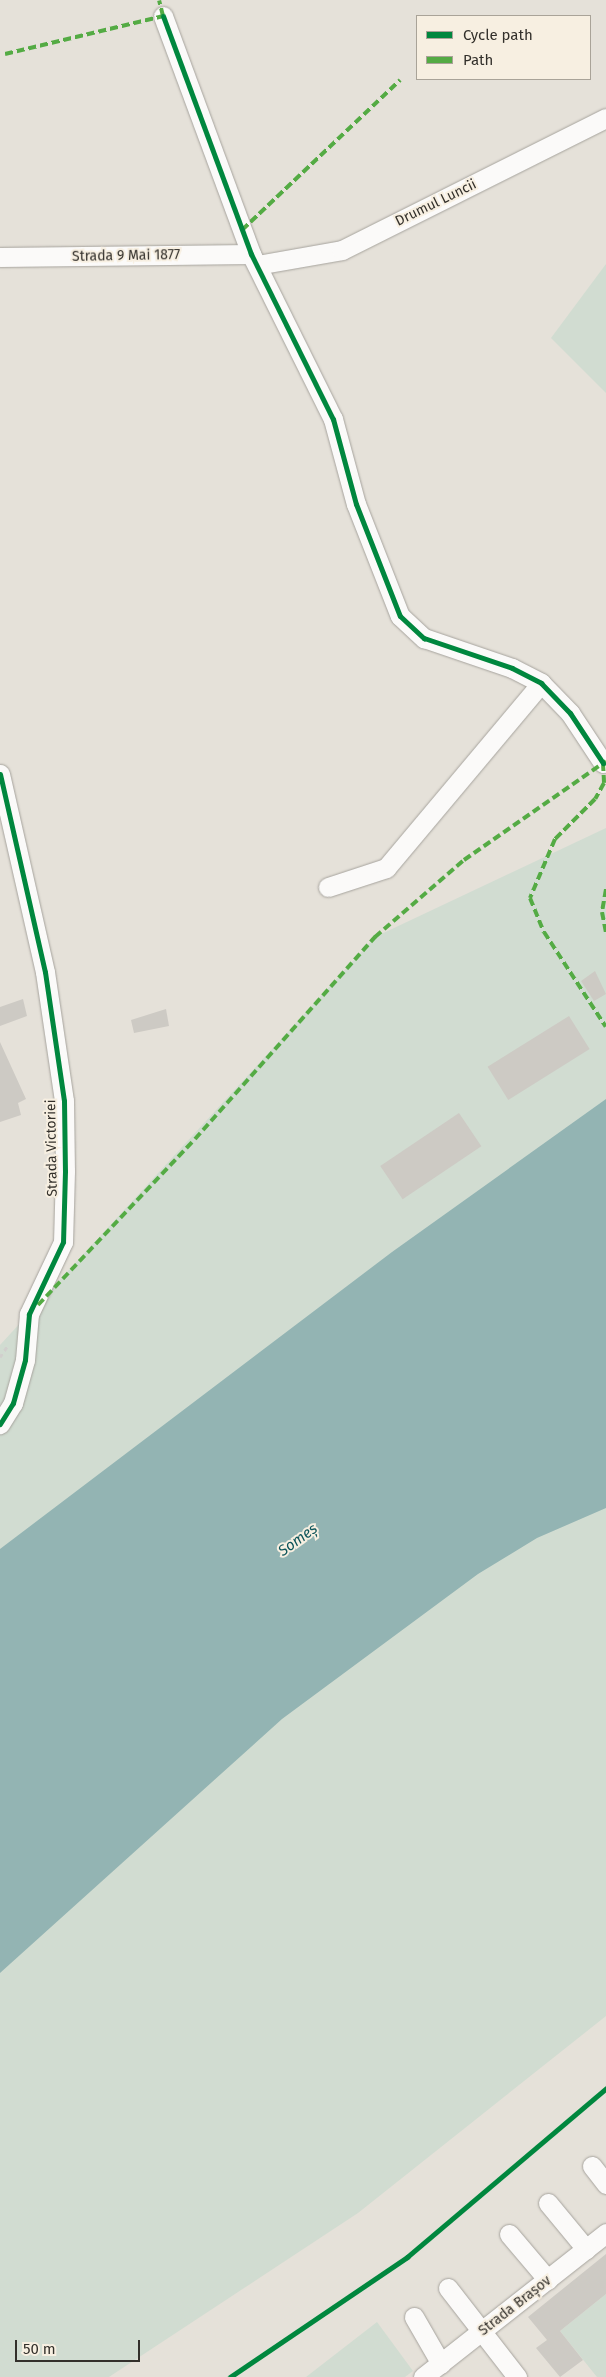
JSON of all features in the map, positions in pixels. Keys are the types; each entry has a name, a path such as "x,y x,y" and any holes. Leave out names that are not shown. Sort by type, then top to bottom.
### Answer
{"street":[{"path":"164,16 254,260 334,419 356,504 400,616 424,638 512,668 540,683 570,713 602,763"},
{"name":"Drumul Luncii","path":"254,260 342,250 606,119"},
{"name":"Strada 9 Mai 1877","path":"0,257 254,260"},
{"path":"328,887 386,868 540,683"},
{"name":"Strada Victoriei","path":"0,774 45,972 64,1101 65,1171 63,1242 29,1314 25,1360 14,1402 0,1424"},
{"path":"592,2166 606,2184"},
{"path":"548,2203 586,2249"},
{"name":"Strada Brașov","path":"423,2377 606,2233"},
{"path":"509,2234 548,2280"},
{"path":"448,2288 517,2377"},
{"path":"414,2317 441,2364"}],"shaded area":[{"path":"606,264 606,393 551,338"},
{"path":"606,828 606,2016 358,2213 109,2377 0,2377 0,1345 375,937"},
{"path":"606,2294 606,2377 597,2377 560,2331"},
{"path":"377,2322 413,2371 405,2377 306,2377"}],"water":[{"name":"Someș","path":"606,1099 606,1508 537,1538 478,1574 282,1719 0,1973 0,1549 392,1252"}],"building":[{"path":"595,971 606,994 594,1001 581,981"},
{"path":"23,999 27,1016 0,1026 0,1007"},
{"path":"166,1009 169,1026 134,1033 131,1020"},
{"path":"569,1016 590,1049 508,1100 488,1067"},
{"path":"0,1042 26,1099 18,1103 21,1115 0,1122"},
{"path":"459,1113 481,1146 403,1199 380,1166"},
{"path":"606,2254 606,2294 560,2331 583,2360 560,2377 536,2348 547,2340 528,2317"}],"marked path":[{"path":"5,54 163,16 159,0"},
{"path":"242,230 400,80"},
{"path":"38,1305 195,1139 375,937 464,860 606,761"},
{"path":"606,764 603,763 604,783 595,799 555,839 530,898 544,932 606,1027"},
{"path":"606,889 602,912 606,933"}],"cycle path":[{"path":"163,16 251,254 333,419 356,504 400,616 424,638 512,668 541,683 570,713 603,763"},
{"path":"0,774 45,972 64,1101 65,1171 63,1242 29,1314 25,1360 13,1403 0,1424"},
{"path":"230,2377 407,2257 606,2088"}]}
